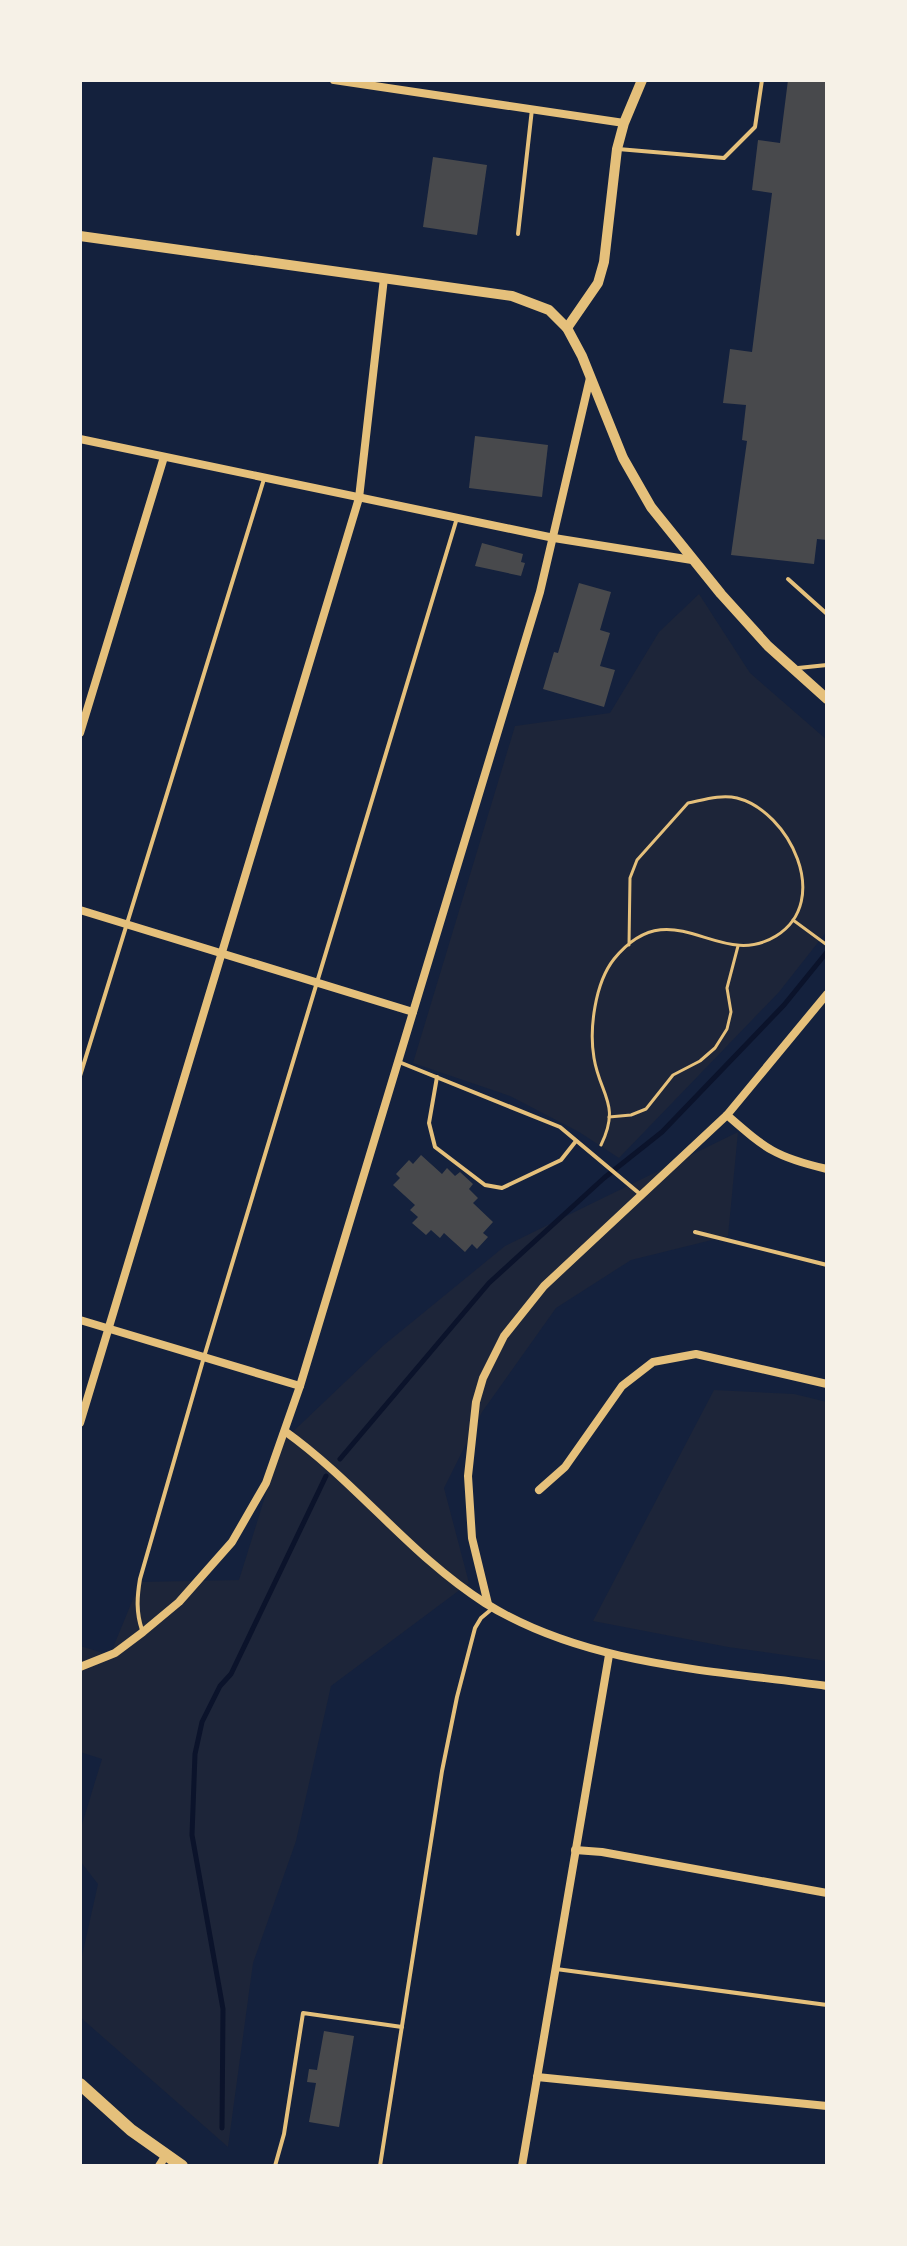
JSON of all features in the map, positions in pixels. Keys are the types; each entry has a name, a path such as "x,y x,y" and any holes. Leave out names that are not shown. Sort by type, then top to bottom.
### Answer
{"main road":[{"path":"80,2084 162,2160 182,2166"}],"street":[{"path":"334,80 624,123"},
{"path":"567,328 598,283 604,262 617,149 642,80"},
{"path":"80,236 512,296 549,310 567,328 582,356 623,458 640,489 692,560 768,646 827,699"},
{"path":"80,1423 359,498 384,278"},
{"path":"80,1667 115,1653 179,1602 232,1542 266,1483 286,1432 399,1062 554,538 590,378"},
{"path":"80,439 554,538 692,560"},
{"path":"80,733 164,457"},
{"path":"80,910 413,1012"},
{"path":"491,1605 469,1520 468,1476 473,1418 483,1378 513,1322 544,1286 727,1115 827,994"},
{"path":"727,1115 770,1151 787,1159 827,1169"},
{"path":"80,1320 300,1386"},
{"path":"539,1490 565,1467 622,1386 653,1362 696,1354 827,1384"},
{"path":"286,1432 437,1565 491,1605 534,1628 609,1655 827,1686"},
{"path":"522,2166 609,1655"},
{"path":"575,1850 602,1852 827,1893"},
{"path":"537,2077 827,2106"}],"lane":[{"path":"617,149 724,158 755,127 762,80"},
{"path":"518,234 532,109"},
{"path":"80,1076 265,478"},
{"path":"143,1632 138,1617 140,1579 457,518"},
{"path":"788,579 827,614"},
{"path":"790,667 827,665"},
{"path":"399,1062 560,1127 641,1195"},
{"path":"437,1077 429,1123 435,1147 485,1185 502,1188 561,1160 577,1140"},
{"path":"695,1232 827,1265"},
{"path":"380,2166 442,1771 475,1628 491,1605"},
{"path":"556,1969 827,2005"},
{"path":"275,2166 284,2134 303,2013 402,2027"}],"path":[{"path":"596,1156 609,1123 610,1102 594,1061 592,1035 596,998 613,960 648,930 675,929 716,941 754,946 778,935 793,920 802,902 802,871 777,824 757,806 734,797 688,803 637,860 630,878 629,945"},
{"path":"793,920 825,943"},
{"path":"609,1117 631,1115 646,1109 673,1075 700,1061 715,1048 727,1029 731,1012 727,988 738,944"}],"shaded area":[{"path":"699,594 750,673 827,740 827,931 779,992 619,1158 579,1132 510,1096 413,1063 515,726 610,713 659,632"},
{"path":"738,1132 728,1236 631,1260 556,1308 482,1412 444,1488 469,1583 331,1686 296,1841 253,1963 228,2147 80,2017 80,1965 98,1884 80,1861 80,1831 102,1759 80,1752 80,1646 110,1655 140,1582 239,1580 282,1442 384,1345 505,1246"},
{"path":"714,1390 794,1394 827,1402 827,1661 728,1647 593,1621"}],"building":[{"path":"788,80 827,80 827,540 817,539 814,564 731,555 747,441 742,440 746,405 723,403 730,349 752,352 772,193 752,190 758,140 780,143"},
{"path":"433,157 487,165 477,235 423,227"},
{"path":"475,436 548,445 542,497 469,488"},
{"path":"482,543 523,554 521,562 525,563 521,576 475,566"},
{"path":"579,583 611,592 600,630 610,633 600,666 615,670 604,707 543,689 554,652 558,653"},
{"path":"421,1155 442,1174 447,1168 455,1176 460,1172 473,1184 469,1189 478,1198 473,1203 493,1222 483,1233 488,1237 477,1249 472,1244 465,1252 444,1233 440,1238 431,1230 426,1235 412,1223 418,1217 410,1210 415,1205 393,1185 400,1178 396,1174 409,1160 413,1164"},
{"path":"324,2031 354,2036 339,2127 309,2122 316,2083 307,2082 309,2069 317,2070"}],"waterway":[{"path":"340,1459 489,1283 604,1178 662,1132 784,1005 827,952"},
{"path":"222,2128 223,2009 192,1835 195,1754 202,1722 220,1686 231,1674 326,1476"}]}
